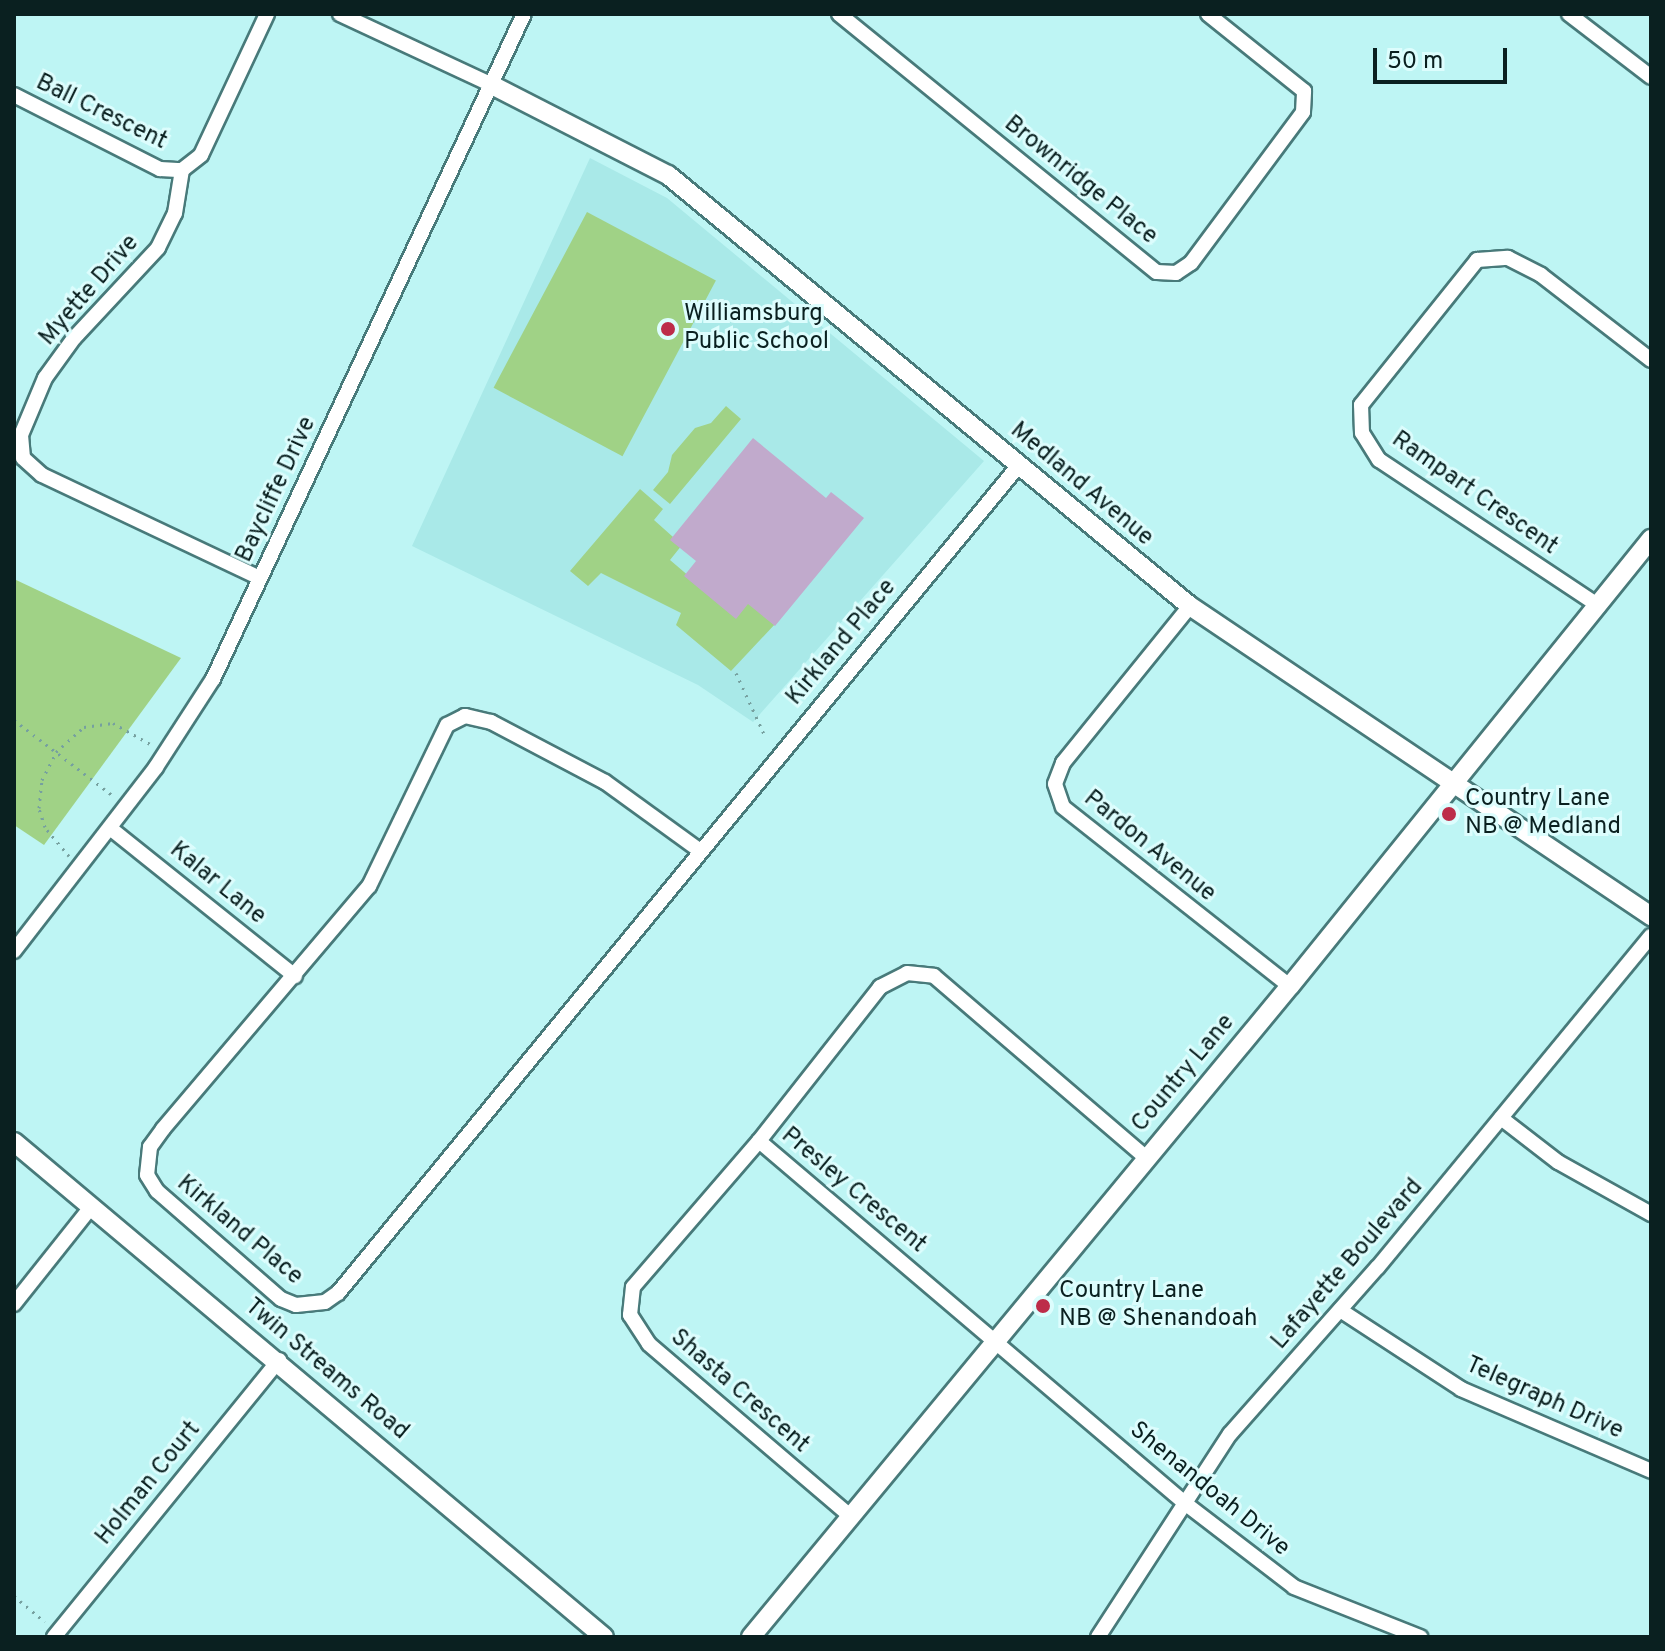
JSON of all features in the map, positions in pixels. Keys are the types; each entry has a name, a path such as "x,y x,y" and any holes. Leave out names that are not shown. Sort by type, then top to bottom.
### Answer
{"street":[{"name":"Ball Crescent","path":"14,95 160,169 182,170 201,155 267,14"},
{"path":"340,14 490,84"},
{"name":"Baycliffe Drive","path":"14,951 166,753 213,679 524,14"},
{"name":"Brownridge Place","path":"839,14 1157,272 1176,273 1191,263 1303,112 1304,91 1208,14"},
{"path":"1569,14 1651,77"},
{"name":"Medland Avenue","path":"490,84 668,175 1190,606 1651,916"},
{"name":"Myette Drive","path":"182,170 175,213 158,248 74,338 45,378 21,435 23,458 42,475 260,578"},
{"name":"Rampart Crescent","path":"1599,606 1379,460 1362,433 1361,405 1477,260 1508,258 1541,275 1651,360"},
{"name":"Kirkland Place","path":"699,850 605,782 491,722 465,716 447,725 369,886 163,1129 146,1163 157,1191 281,1299 296,1305 325,1302 338,1293 373,1255 699,850 1019,465"},
{"name":"Country Lane","path":"751,1637 994,1339 1290,986 1651,539"},
{"name":"Pardon Avenue","path":"1190,606 1063,763 1055,784 1063,807 1290,986"},
{"name":"Kalar Lane","path":"110,828 295,976"},
{"name":"Lafayette Boulevard","path":"1098,1637 1230,1434 1340,1310 1651,936"},
{"name":"Presley Crescent","path":"994,1339 759,1141 880,987 907,973 934,976 1145,1157"},
{"path":"1501,1118 1558,1162 1651,1214"},
{"name":"Shasta Crescent","path":"759,1141 633,1287 630,1315 649,1344 849,1515"},
{"name":"Twin Streams Road","path":"14,1142 279,1360 604,1637"},
{"path":"14,1304 92,1206"},
{"name":"Telegraph Drive","path":"1340,1310 1461,1389 1651,1471"},
{"name":"Shenandoah Drive","path":"994,1339 1186,1504 1294,1587 1420,1637"},
{"name":"Holman Court","path":"56,1634 279,1360"}],"path":[{"path":"736,673 764,734"},
{"path":"14,720 127,806"},
{"path":"79,868 45,827 39,808 42,780 56,752 84,727 113,723 166,753"},
{"path":"14,1596 56,1634"}],"shaded area":[{"name":"Williamsburg Public School","path":"590,158 667,198 984,461 753,722 698,685 412,546"}],"green space":[{"path":"587,212 716,281 622,456 494,388"},
{"path":"726,406 741,419 670,504 653,490 668,472 672,455 695,428 711,423"},
{"path":"640,489 663,509 654,520 682,545 670,560 731,612 745,596 776,623 731,671 676,625 681,613 601,573 588,586 570,571"},
{"path":"14,579 181,658 44,845 14,825"}],"building":[{"path":"753,438 826,498 831,492 864,518 775,626 748,604 736,619 684,576 696,561 670,540"}],"place":[{"name":"Williamsburg Public School","path":"668,329"},
{"name":"Country Lane NB @ Medland","path":"1449,814"},
{"name":"Country Lane NB @ Shenandoah","path":"1043,1306"}]}
